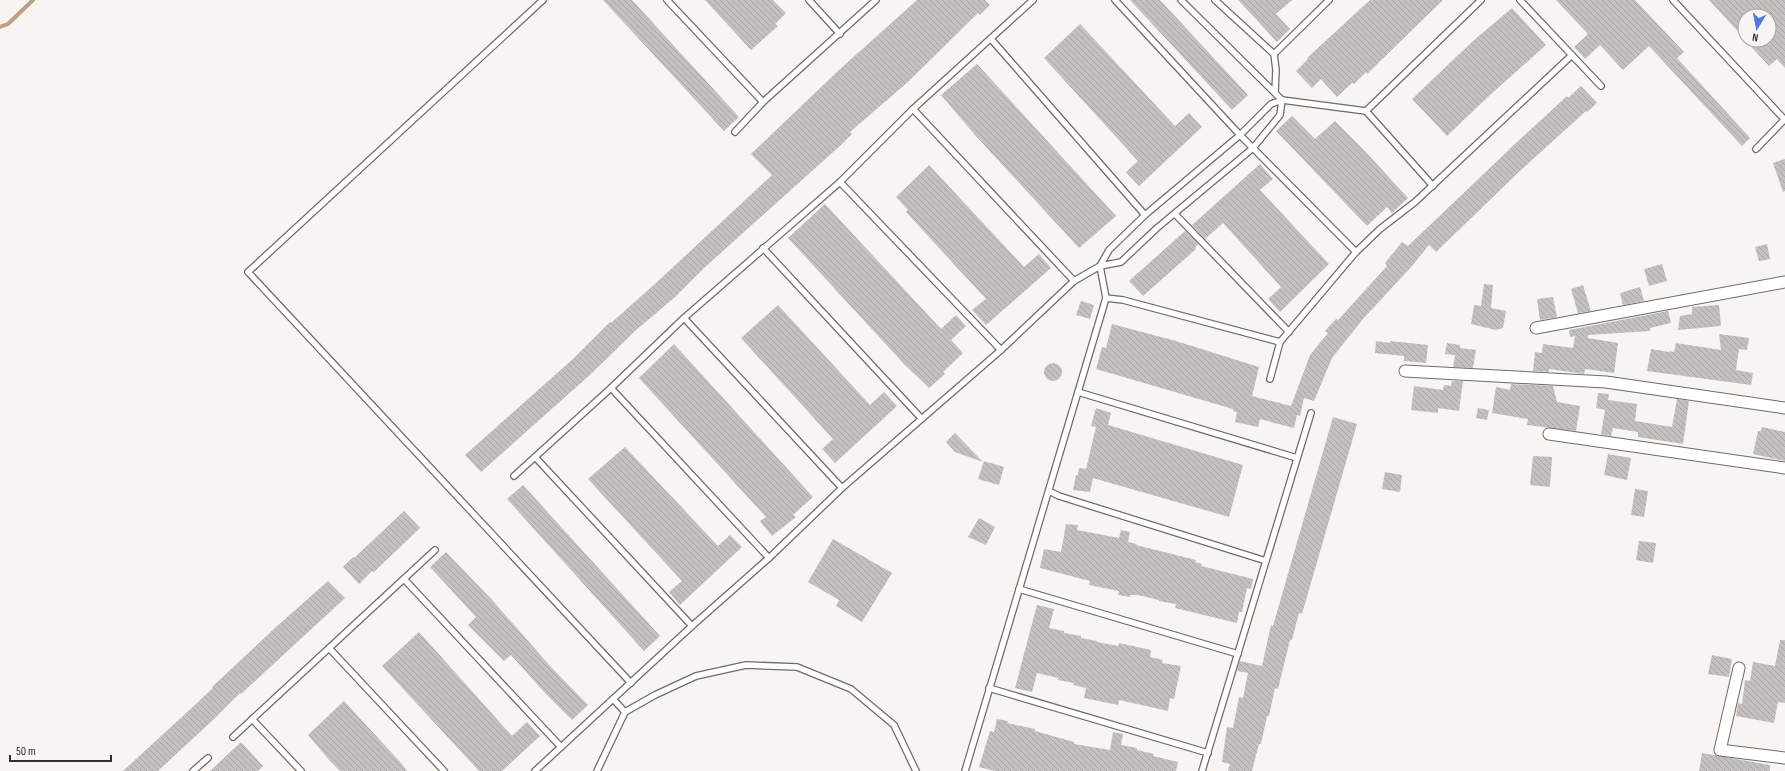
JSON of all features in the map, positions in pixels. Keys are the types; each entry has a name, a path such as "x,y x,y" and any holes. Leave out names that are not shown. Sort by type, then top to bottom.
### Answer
{"street":[{"path":"1536,328 1785,282"},
{"path":"1405,371 1606,382 1785,408"},
{"path":"1549,434 1785,468"},
{"path":"1739,668 1720,750 1785,758"}],"lane":[{"path":"543,0 248,272 631,683"},
{"path":"667,0 762,102"},
{"path":"809,0 840,34"},
{"path":"735,132 762,102 840,34 876,0"},
{"path":"514,476 611,388 684,318 840,182 913,109 1033,0"},
{"path":"1115,0 1240,135 1356,252"},
{"path":"535,771 692,626 769,558 842,488 1001,350 1074,281 1100,266 1121,262 1253,148 1280,115 1282,100 1181,0"},
{"path":"1216,0 1274,54 1276,70 1275,92"},
{"path":"1274,54 1329,0"},
{"path":"1366,111 1481,0"},
{"path":"1520,0 1601,86"},
{"path":"1673,0 1785,120 1756,149"},
{"path":"990,39 1145,215"},
{"path":"1270,379 1280,342 1356,252 1380,228 1415,202 1433,186 1572,55"},
{"path":"965,771 1106,298 1100,266 1108,250 1145,215 1240,135 1271,104 1282,100 1366,111 1433,186"},
{"path":"913,109 1074,281"},
{"path":"840,182 1001,350"},
{"path":"1175,214 1289,332"},
{"path":"763,248 922,418"},
{"path":"1106,298 1123,300 1280,342"},
{"path":"684,318 842,488"},
{"path":"611,388 769,558"},
{"path":"1078,392 1297,458"},
{"path":"1202,771 1311,413"},
{"path":"535,457 692,626"},
{"path":"1048,490 1059,496 1266,561"},
{"path":"233,737 434,550"},
{"path":"404,579 561,747"},
{"path":"1019,589 1238,654"},
{"path":"329,648 444,771"},
{"path":"597,771 626,712 655,695 696,676 746,665 797,667 851,690 894,725 916,771"},
{"path":"990,688 1208,753"},
{"path":"613,699 626,712"},
{"path":"252,719 301,771"},
{"path":"194,771 208,758"}],"building":[{"path":"603,0 632,0 739,117 724,131"},
{"path":"705,0 773,0 786,13 775,24 778,26 751,50"},
{"path":"917,0 985,0 990,5 980,15 978,13 909,81 850,132 852,134 842,144 704,268 675,297 635,331 592,373 481,472 465,455 573,359 610,322 611,323 656,283 772,175 751,154 839,70"},
{"path":"1130,0 1160,0 1248,95 1232,110"},
{"path":"1238,0 1292,0 1276,14 1290,29 1277,42"},
{"path":"1370,0 1443,0 1367,74 1366,72 1354,84 1352,83 1337,97 1321,79 1312,88 1296,71 1308,59 1307,58"},
{"path":"1556,0 1635,0 1684,52 1677,58 1750,138 1742,146 1649,46 1623,70 1600,45 1585,59 1574,47 1588,34"},
{"path":"1709,0 1785,0 1785,68 1777,59 1769,66 1752,48 1777,48 1777,8 1737,8 1737,30"},
{"path":"1512,8 1546,45 1447,136 1412,99 1473,41"},
{"path":"1080,24 1175,126 1189,113 1202,127 1139,186 1126,172 1138,161 1044,58"},
{"path":"977,64 1116,216 1079,248 975,135 941,95"},
{"path":"1581,86 1597,103 1587,112 1586,111 1520,171 1436,252 1429,245 1412,266 1363,319 1332,358 1314,401 1304,398 1300,416 1297,415 1294,428 1260,419 1258,427 1235,422 1237,412 1233,411 1233,409 1096,369 1102,347 1106,348 1112,324 1176,341 1259,367 1252,396 1291,406 1310,355 1328,333 1325,331 1336,319 1338,320 1387,266 1385,263 1402,242 1408,246 1516,143 1567,96 1568,98"},
{"path":"1292,116 1315,139 1335,121 1408,198 1392,213 1387,207 1367,226 1276,131"},
{"path":"1785,159 1785,191 1783,192 1773,163"},
{"path":"1260,164 1273,179 1260,190 1329,264 1280,312 1268,299 1281,287 1223,223 1205,239 1192,225"},
{"path":"929,165 1024,267 1039,254 1051,268 986,325 972,310 986,299 906,212 908,210 896,197"},
{"path":"825,204 941,329 956,315 966,326 951,340 963,353 943,372 945,374 929,388 904,364 788,238"},
{"path":"1185,231 1198,244 1195,248 1196,249 1143,296 1129,281"},
{"path":"1767,244 1770,259 1759,261 1755,247"},
{"path":"1662,264 1667,281 1649,286 1644,269"},
{"path":"1484,284 1493,285 1491,308 1506,311 1503,328 1496,330 1471,324 1474,305 1481,306"},
{"path":"1583,285 1591,311 1578,313 1571,289"},
{"path":"1640,287 1644,301 1623,305 1620,293"},
{"path":"1553,297 1557,317 1540,320 1537,299"},
{"path":"1081,301 1094,305 1090,319 1076,315"},
{"path":"778,305 870,405 884,392 897,406 835,463 822,449 833,439 741,338"},
{"path":"1719,305 1721,326 1678,330 1680,316 1692,314 1692,307"},
{"path":"1668,311 1671,323 1650,328 1650,331 1588,335 1588,338 1618,343 1614,373 1585,369 1584,374 1549,369 1549,372 1533,371 1535,352 1542,353 1543,344 1573,348 1575,336 1570,337 1569,330"},
{"path":"1719,334 1749,338 1747,350 1739,349 1736,370 1753,373 1751,385 1647,371 1651,349 1674,352 1676,343 1721,350"},
{"path":"1376,341 1428,345 1426,363 1404,361 1404,356 1375,353"},
{"path":"1447,343 1460,345 1460,348 1476,350 1473,368 1453,367 1455,355 1445,354"},
{"path":"674,344 813,497 793,515 796,517 772,536 760,521 766,517 639,378"},
{"path":"1053,363 1059,366 1062,372 1059,378 1053,381 1047,378 1044,372 1047,366"},
{"path":"1452,381 1463,381 1459,411 1438,408 1438,413 1411,410 1414,386 1443,390 1444,385 1451,386"},
{"path":"1511,384 1553,386 1557,402 1580,406 1576,431 1527,425 1528,419 1492,413 1496,387 1510,390"},
{"path":"1598,393 1609,394 1608,400 1637,404 1635,421 1672,427 1677,399 1689,401 1683,444 1638,437 1638,432 1613,428 1611,436 1601,434 1605,410 1596,408"},
{"path":"1096,408 1111,413 1108,425 1243,465 1229,517 1093,478 1090,492 1073,490 1079,468 1086,469 1096,427 1091,426"},
{"path":"1478,408 1489,410 1487,420 1476,418"},
{"path":"1333,417 1357,424 1302,614 1299,613 1292,640 1290,640 1278,689 1275,688 1269,716 1267,716 1261,744 1259,744 1252,771 1228,771 1230,764 1222,762 1227,727 1233,728 1239,697 1243,698 1248,673 1237,671 1240,661 1262,666 1271,625 1273,626"},
{"path":"1762,427 1785,432 1785,461 1753,454 1758,431 1761,431"},
{"path":"955,433 983,462 955,452 946,442"},
{"path":"625,447 718,546 730,535 742,547 680,605 669,592 682,581 588,479"},
{"path":"1608,454 1631,458 1627,480 1604,475"},
{"path":"1533,456 1552,457 1550,487 1530,485"},
{"path":"984,461 1004,467 999,485 978,479"},
{"path":"1385,472 1402,475 1400,492 1382,489"},
{"path":"523,485 660,636 644,651 507,499"},
{"path":"1635,489 1648,491 1644,517 1631,515"},
{"path":"404,511 420,528 374,572 372,571 359,584 343,567"},
{"path":"979,518 995,527 986,545 968,537"},
{"path":"1066,524 1078,525 1077,530 1119,538 1121,530 1130,532 1128,542 1196,560 1195,562 1202,564 1201,566 1253,579 1251,589 1247,588 1242,612 1239,612 1237,623 1175,608 1176,604 1138,595 1130,595 1130,597 1118,595 1119,591 1089,585 1090,581 1040,568 1044,549 1061,552"},
{"path":"833,539 892,573 862,622 836,606 839,600 808,582"},
{"path":"1639,541 1656,543 1653,563 1636,560"},
{"path":"446,552 493,601 550,666 588,705 572,720 545,693 511,655 504,661 468,625 476,617 430,567"},
{"path":"328,581 345,598 241,694 240,693 158,771 123,771 213,688 212,687 276,627"},
{"path":"1037,605 1054,609 1049,628 1064,631 1064,633 1081,636 1081,638 1097,642 1118,646 1119,643 1151,650 1150,657 1163,660 1162,663 1181,666 1174,699 1170,698 1168,711 1119,700 1118,705 1084,698 1086,688 1073,685 1074,683 1058,680 1058,678 1037,673 1032,692 1015,688"},
{"path":"419,632 512,736 527,722 540,736 502,771 479,771 382,666"},
{"path":"1780,640 1785,640 1785,703 1778,702 1774,723 1736,716 1738,703 1742,704 1745,680 1750,681 1753,662 1775,666"},
{"path":"1712,655 1732,659 1729,677 1708,674"},
{"path":"344,701 407,771 340,771 330,761 308,735"},
{"path":"997,719 1008,721 1007,723 1035,729 1035,731 1074,742 1074,744 1110,750 1113,732 1123,734 1121,745 1137,748 1137,750 1154,754 1153,756 1178,762 1176,771 995,771 979,767 990,731 994,732"},
{"path":"241,742 263,766 258,771 210,771"},
{"path":"1702,753 1770,765 1770,771 1699,771"}],"waterway":[{"path":"0,27 8,24 33,0"}]}
